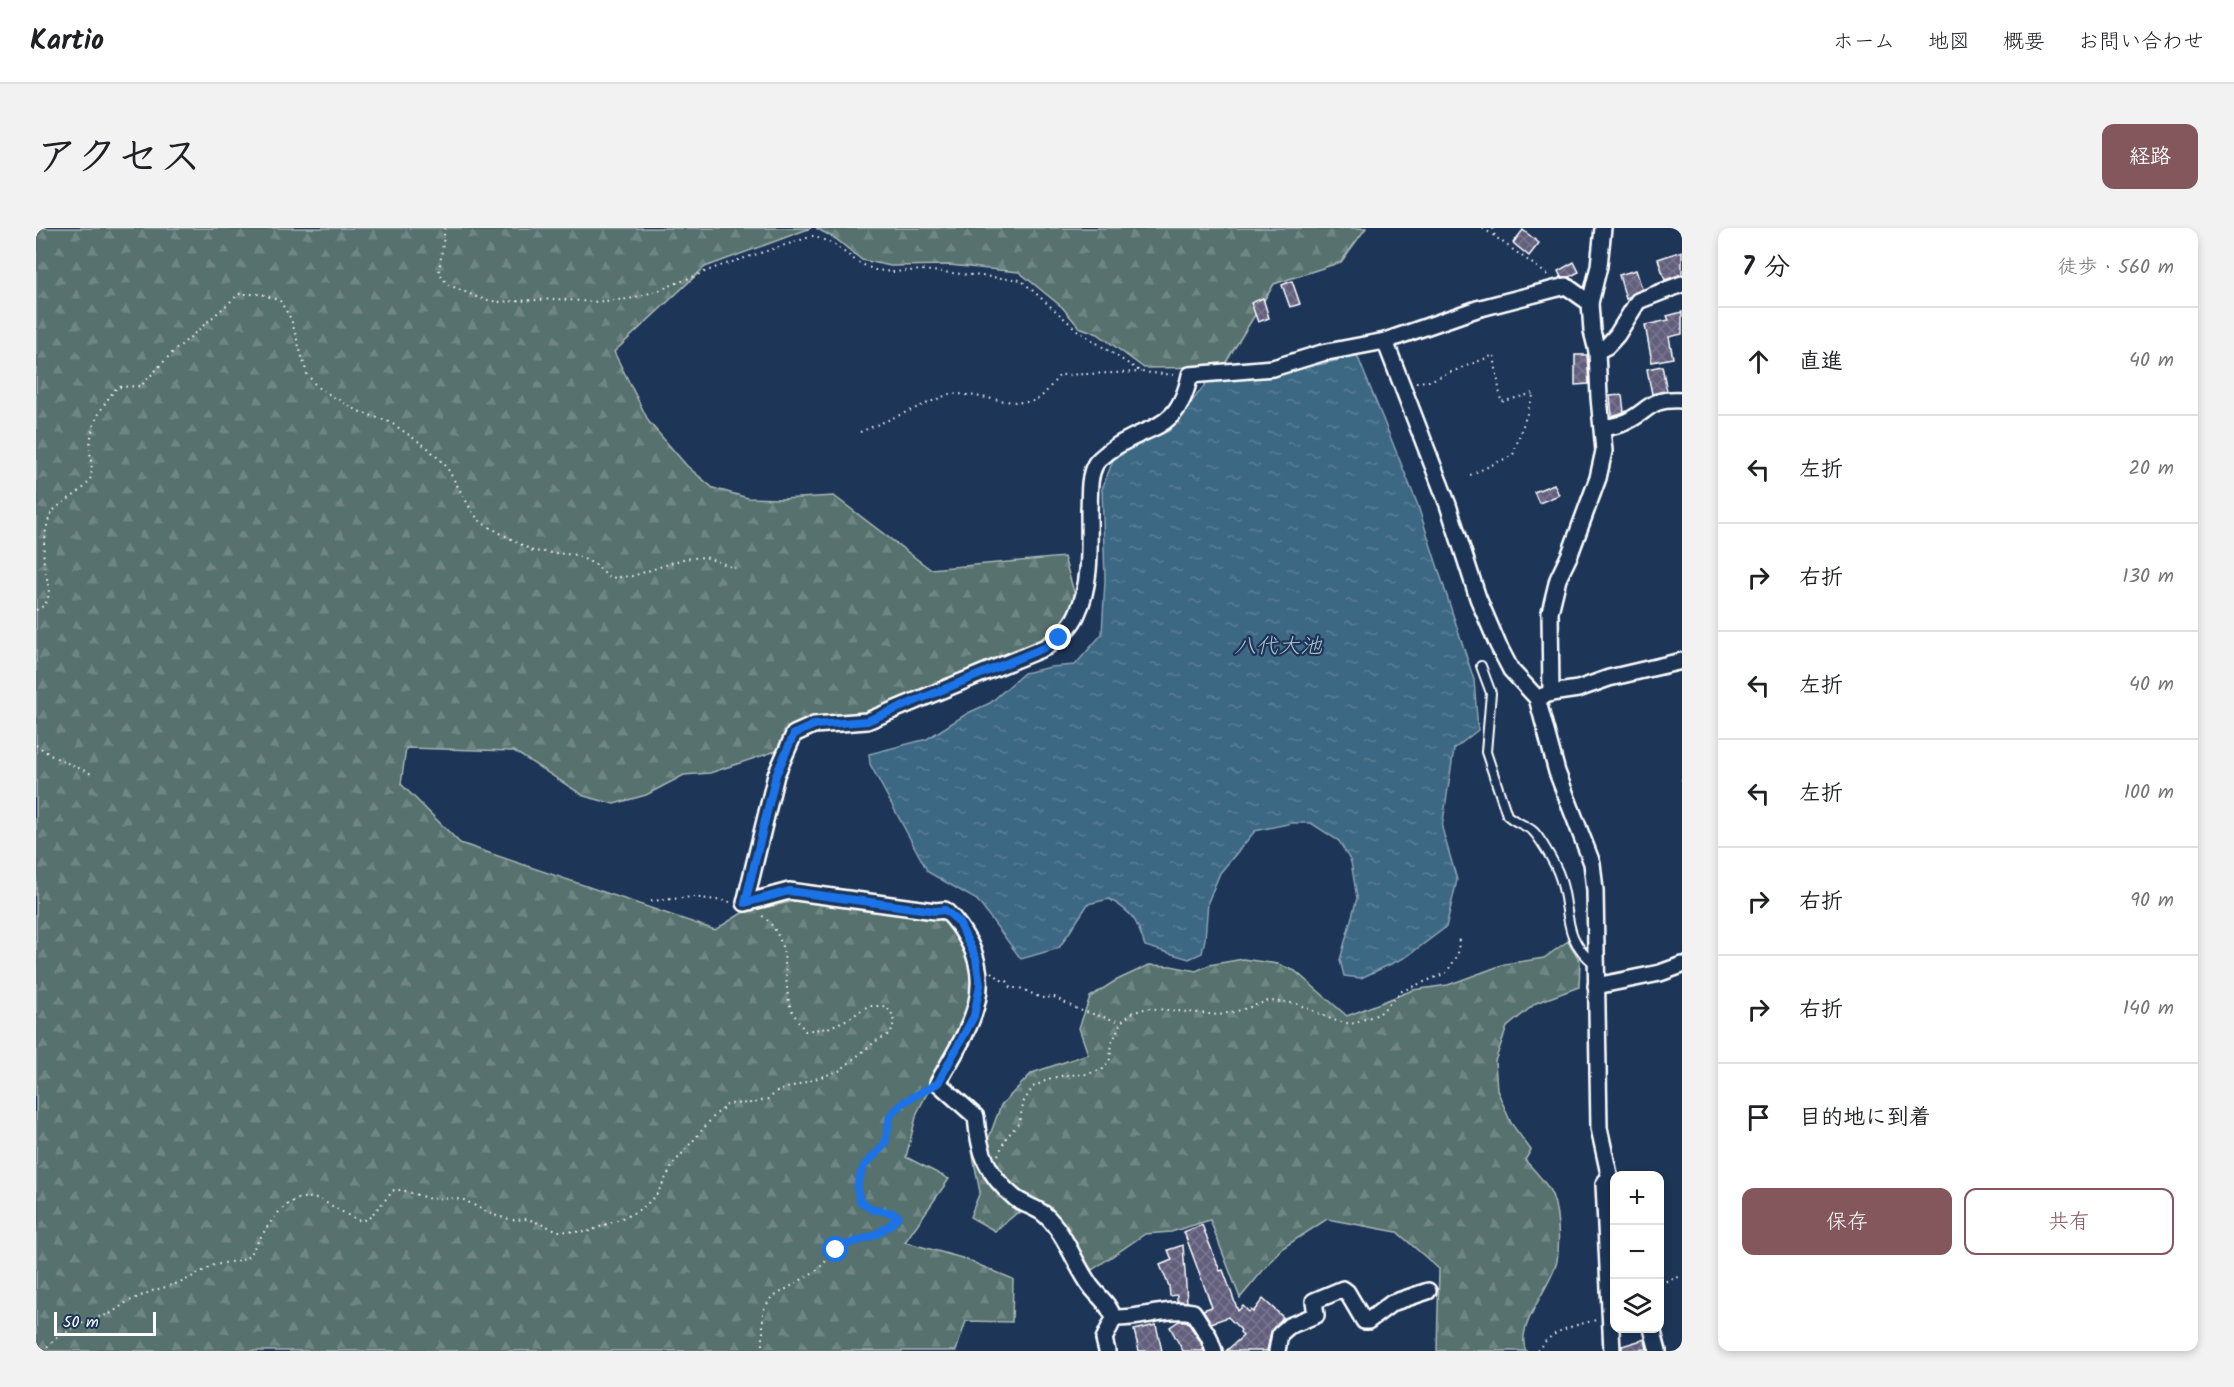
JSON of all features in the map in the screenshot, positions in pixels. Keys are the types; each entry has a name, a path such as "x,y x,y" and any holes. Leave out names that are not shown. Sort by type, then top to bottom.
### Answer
{"street":[{"path":"1604,228 1599,266 1590,303 1592,331 1597,351 1604,451 1598,478 1570,554 1558,579 1550,612 1544,695 1557,772 1592,862 1595,890 1599,1128 1610,1181"},
{"path":"1597,351 1607,346 1617,335 1638,301 1682,284"},
{"path":"1107,1351 1104,1339 1114,1317 1107,1302 1092,1287 1068,1245 1044,1215 1016,1199 991,1172 978,1144 976,1117 938,1083 974,1016 980,985 977,962 958,921 945,910 935,911 789,891 745,903 776,775 794,734 814,725 867,721 1046,647 1059,638 1077,614 1084,591 1089,553 1090,483 1095,463 1114,448 1168,420 1186,393 1190,375 1273,368 1322,352 1385,341 1477,309 1566,286 1590,303"},
{"path":"1385,341 1448,506 1478,597 1511,670 1544,695 1578,689 1609,678 1682,661"},
{"path":"1602,427 1619,425 1636,416 1648,405 1665,399 1682,400"},
{"path":"1596,986 1660,973 1682,965"},
{"path":"1609,1177 1604,1184 1610,1316"},
{"path":"1277,1351 1280,1334 1289,1326 1316,1315 1314,1302 1343,1289 1364,1321 1368,1322 1392,1303 1428,1291"},
{"path":"1114,1317 1152,1314 1176,1309 1193,1312 1209,1337 1214,1351"},
{"path":"1611,1333 1612,1351"},
{"path":"1653,1333 1658,1351"}],"lane":[{"path":"1481,666 1491,693 1486,752 1507,815 1514,822 1533,831 1558,872 1570,931 1585,956 1596,965"}],"path":[{"path":"445,228 439,272 447,284 479,298 497,302 556,299 593,302 629,299 813,236 832,243 859,263 875,270 893,272 922,270 1021,280 1077,330 1141,372"},
{"path":"1483,228 1566,286"},
{"path":"1493,228 1495,237"},
{"path":"36,610 41,608 47,599 50,588 44,568 44,538 51,513 84,486 91,477 90,447 95,418 117,387 141,387 171,354 239,294 262,294 280,301 291,319 307,374 317,387 358,411 390,422 428,448 446,466 473,513 482,523 533,551 576,555 596,565 609,578 633,576 683,559 705,557 735,568"},
{"path":"1401,383 1429,381 1494,355 1502,402 1534,393 1513,455 1468,476"},
{"path":"860,432 949,394 964,393 1026,403 1040,398 1060,375 1141,372 1190,375"},
{"path":"36,745 52,756 94,775"},
{"path":"43,1351 64,1334 88,1320 110,1314 127,1302 182,1282 214,1265 246,1259 272,1219 285,1207 302,1198 316,1199 361,1221 369,1218 394,1190 402,1190 430,1199 464,1200 493,1215 513,1220 528,1219 559,1231 587,1232 632,1214 645,1206 657,1194 674,1163 715,1115 728,1104 754,1103 768,1099 778,1091 839,1071 876,1041 891,1033 894,1022 891,1011 883,1006 868,1006 850,1018 828,1028 805,1031 789,1003 786,963 780,940 766,919 745,903 693,897 651,901"},
{"path":"991,1172 1006,1138 1019,1123 1024,1101 1033,1087 1051,1078 1088,1074 1103,1069 1110,1059 1112,1043 1121,1022 1132,1013 1147,1008 1219,1015 1268,1001 1298,1004 1333,1020 1352,1024 1379,1014 1402,991 1446,973 1458,955 1459,936"},
{"path":"977,962 1001,980 1007,981 1010,988 1020,988 1041,998 1054,997 1079,1010 1121,1022"},
{"path":"763,1351 763,1311 770,1299 817,1270 841,1246 878,1234 892,1226 898,1216 871,1209 860,1201 857,1189 859,1179 864,1166 885,1144 890,1116 904,1102 938,1083"},
{"path":"1664,1281 1682,1276"},
{"path":"1537,1351 1555,1332 1610,1316"}],"green space":[{"path":"36,228 811,228 705,267 614,352 649,422 687,466 713,488 748,498 834,496 930,569 1064,557 1076,599 1064,628 1044,640 875,711 821,717 795,727 779,750 710,773 684,775 646,795 614,804 584,796 514,751 406,748 401,784 460,843 715,930 742,913 799,900 935,917 951,925 968,955 973,1004 917,1113 906,1157 949,1179 905,1242 962,1258 1013,1279 1012,1322 966,1321 956,1351 36,1351"},
{"path":"816,228 1366,228 1341,262 1274,284 1223,367 1144,368 1098,334 1079,327 1062,307 1019,272 949,265 891,266 862,260 836,239"},
{"path":"1568,941 1580,961 1579,987 1536,1003 1507,1027 1495,1061 1497,1090 1511,1123 1531,1150 1525,1160 1549,1189 1555,1204 1558,1224 1557,1261 1525,1330 1526,1351 1437,1351 1439,1269 1397,1232 1327,1219 1281,1249 1240,1298 1210,1220 1171,1232 1145,1234 1092,1270 1047,1211 1017,1213 995,1231 970,1217 980,1192 972,1151 987,1143 1001,1105 1032,1073 1088,1054 1079,1028 1090,997 1115,981 1149,965 1196,971 1209,965 1243,959 1278,964 1295,971 1347,1016 1413,990 1448,985 1505,964 1544,958"}],"water":[{"name":"八代大池","path":"1357,355 1417,503 1474,680 1478,730 1454,749 1442,828 1457,880 1446,927 1406,957 1361,978 1344,976 1340,960 1357,898 1351,862 1339,841 1311,823 1292,823 1255,831 1220,873 1208,902 1202,953 1189,959 1145,946 1133,918 1109,899 1088,904 1059,948 1021,959 977,900 928,872 870,764 869,754 927,739 968,713 990,703 1024,673 1075,665 1102,634 1105,580 1102,489 1115,455 1169,431 1207,382 1323,364"}],"building":[{"path":"1523,230 1539,243 1529,256 1513,243"},
{"path":"1682,251 1682,274 1665,280 1658,259"},
{"path":"1574,262 1579,272 1569,277 1561,277 1558,271"},
{"path":"1636,270 1642,289 1626,299 1619,275"},
{"path":"1292,281 1300,304 1290,307 1282,285"},
{"path":"1263,298 1269,318 1258,322 1251,303"},
{"path":"1682,312 1682,334 1669,337 1673,358 1652,362 1645,325 1669,320 1667,316"},
{"path":"1575,355 1587,355 1589,384 1575,385"},
{"path":"1662,366 1667,391 1652,394 1647,369"},
{"path":"1622,395 1624,412 1612,416 1610,396"},
{"path":"1554,484 1559,495 1539,503 1534,492"},
{"path":"1202,1225 1220,1271 1223,1270 1238,1311 1243,1306 1249,1312 1251,1310 1253,1312 1263,1299 1283,1317 1271,1332 1267,1351 1226,1351 1243,1336 1241,1330 1228,1317 1211,1323 1203,1310 1212,1307 1184,1232"},
{"path":"1183,1245 1187,1302 1177,1301 1177,1295 1170,1296 1169,1286 1160,1265 1172,1260 1168,1250"},
{"path":"1179,1321 1187,1321 1204,1351 1183,1351 1170,1327"},
{"path":"1156,1325 1162,1351 1139,1351 1134,1330"},
{"path":"1645,1339 1647,1349 1622,1351 1622,1346"}],"route":[{"path":"836,1250 841,1246 878,1234 892,1226 898,1216 871,1209 860,1201 857,1189 859,1179 864,1166 885,1144 890,1116 904,1102 938,1083 974,1016 980,985 976,958 958,921 945,910 935,911 789,891 745,903 776,775 794,734 814,725 867,721 1046,647 1059,638"}]}
